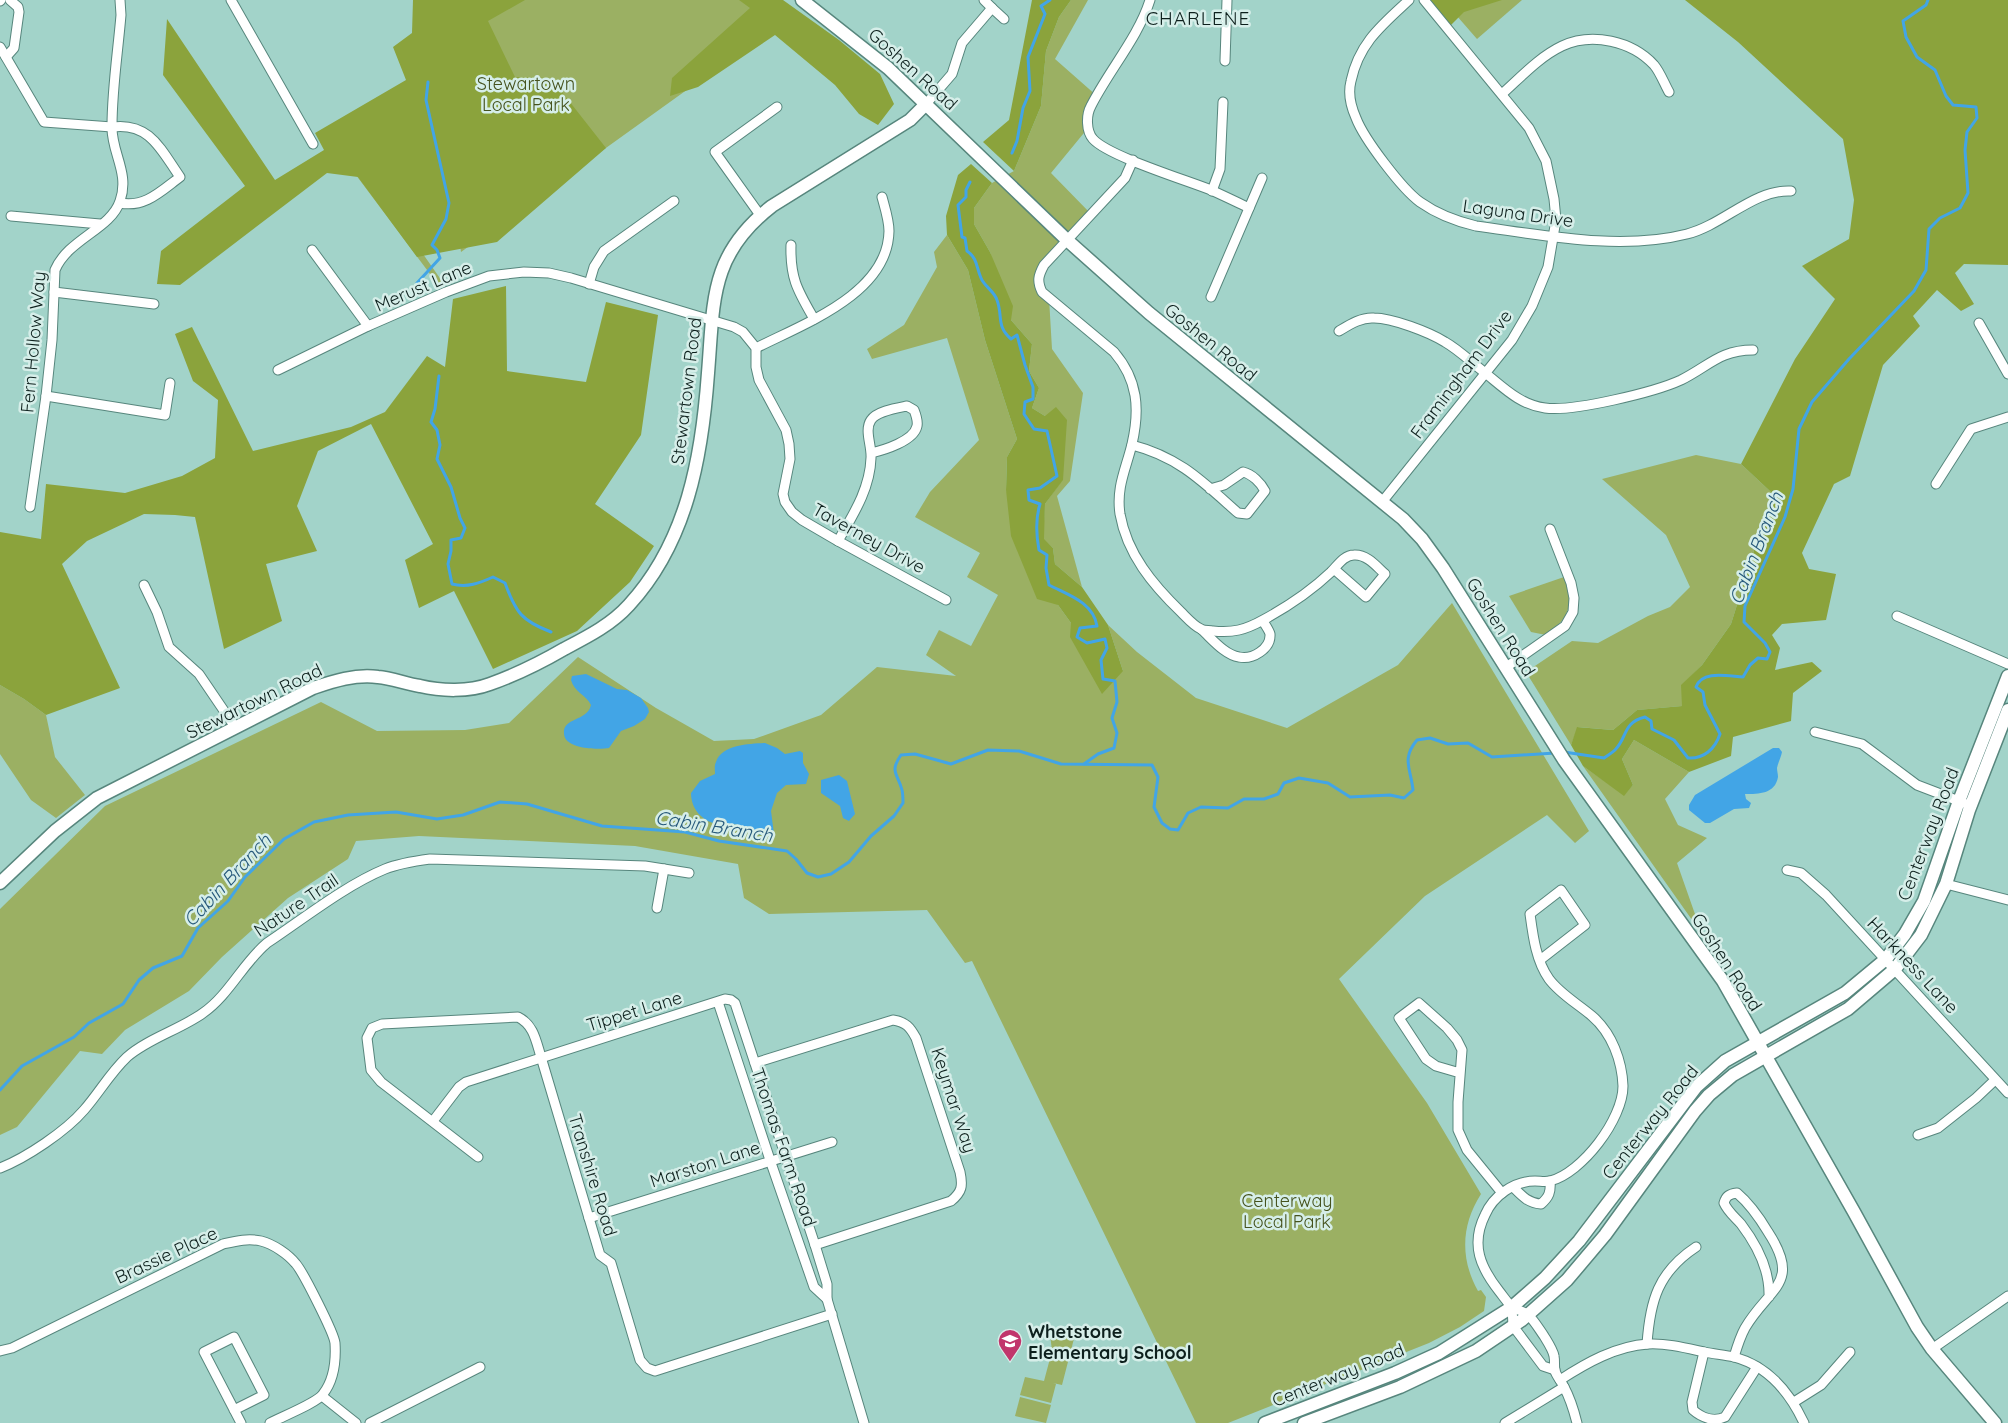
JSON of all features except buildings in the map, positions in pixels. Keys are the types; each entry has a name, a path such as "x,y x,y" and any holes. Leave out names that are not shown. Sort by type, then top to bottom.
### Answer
{"street":[{"path":"6,57 14,48 19,12 18,7 10,0"},
{"path":"0,47 44,122 112,128 130,128 150,136 180,176 150,199 137,204 120,203 123,188 122,173 112,128 121,15 120,0"},
{"path":"231,0 313,144"},
{"name":"Goshen Road","path":"802,0 876,57 1067,240 1149,313 1413,528 1428,546 1564,760 1616,835 1710,962 1854,1212 1900,1299 1932,1349 1995,1423"},
{"path":"984,0 1004,19"},
{"path":"1150,0 1143,18 1090,108 1088,128 1092,138 1101,146 1249,208"},
{"path":"1225,61 1227,0"},
{"name":"Laguna Drive","path":"1409,0 1374,32 1359,55 1350,83 1350,102 1356,119 1365,135 1403,187 1419,202 1438,213 1456,221 1476,226 1554,236 1624,242 1666,239 1690,234 1714,224 1766,194 1777,191 1791,191"},
{"name":"Framingham Drive","path":"1382,502 1512,340 1532,306 1548,267 1556,220 1554,199 1546,161 1529,128 1424,0"},
{"path":"926,104 952,74 962,43 992,8"},
{"path":"1502,94 1543,58 1563,46 1584,39 1594,38 1616,42 1639,52 1655,65 1669,92"},
{"path":"1212,191 1220,169 1223,102"},
{"name":"Stewartown Road","path":"0,882 55,831 97,798 313,688 344,678 377,677 422,687 467,689 488,685 543,661 602,628 628,606 657,571 671,545 684,512 695,472 705,414 715,291 723,267 735,242 753,221 772,206 910,120 926,104"},
{"path":"760,215 715,152 778,107"},
{"path":"1133,160 1125,178 1044,266 1038,276 1038,284 1042,292 1114,352 1123,362 1131,379 1137,398 1136,422 1132,445 1122,474 1119,491 1120,514 1125,533 1138,562 1168,600 1229,653 1239,658 1252,657 1262,651 1268,642 1270,634 1263,621"},
{"path":"1211,297 1262,178"},
{"path":"712,322 734,327 752,341 756,348 814,319 856,293 877,271 885,251 889,234 889,223 882,197"},
{"path":"589,284 594,267 604,251 674,200"},
{"name":"Fern Hollow Way","path":"30,506 52,340 55,270 66,252 112,216 120,203"},
{"path":"11,216 100,224"},
{"path":"791,246 791,264 795,285 814,319"},
{"path":"312,250 368,326"},
{"name":"Merust Lane","path":"278,370 368,326 446,292 489,276 524,272 549,273 712,322"},
{"path":"54,292 154,304"},
{"path":"1339,331 1354,322 1373,318 1402,324 1445,342 1510,394 1524,402 1545,408 1572,408 1657,390 1682,379 1723,354 1739,350 1753,350"},
{"path":"1979,323 2008,374"},
{"name":"Taverney Drive","path":"756,348 756,367 759,380 786,430 790,459 783,487 785,502 792,512 838,541 946,600"},
{"path":"46,396 165,415 170,383"},
{"path":"838,541 855,512 870,476 871,453 868,428 870,421 874,417 907,406 914,410 918,424 916,430 907,439 894,446 871,453"},
{"path":"1936,484 1971,429 2008,416"},
{"path":"1132,445 1153,450 1174,460 1242,515 1246,514 1265,491 1248,473 1243,472 1224,484 1210,489"},
{"path":"1505,668 1565,626 1573,612 1574,598 1571,583 1550,529"},
{"path":"1202,630 1236,632 1263,621 1300,598 1344,558 1352,554 1361,555 1385,574 1366,597 1334,569"},
{"path":"144,585 157,612 169,646 199,674 235,727"},
{"path":"1897,616 2008,664"},
{"name":"Centerway Road","path":"1265,1423 1395,1373 1439,1353 1512,1307 1545,1278 1580,1241 1696,1087 1725,1061 1845,993 1886,959 1905,934 1924,901 1965,804 2008,676"},
{"name":"Centerway Road","path":"1304,1423 1322,1420 1400,1388 1476,1351 1513,1326 1567,1280 1605,1235 1695,1111 1709,1095 1733,1075 1766,1058 1848,1009 1895,969 1921,935 1946,884 1965,804 2003,736 2008,710"},
{"path":"1815,732 1862,744 1917,785 1965,804"},
{"name":"Nature Trail","path":"0,1168 57,1135 84,1111 114,1071 129,1055 203,1013 217,1001 256,952 267,943 362,880 385,869 406,862 430,859 645,866 689,873"},
{"path":"657,908 664,869"},
{"name":"Harkness Lane","path":"1787,870 1801,873 1815,884 2008,1093"},
{"path":"1946,884 2008,900"},
{"path":"1540,960 1585,926 1561,890 1530,914 1540,960 1549,979 1593,1017 1610,1036 1620,1063 1623,1089 1613,1122 1605,1136 1588,1155 1572,1168 1550,1181 1526,1182 1502,1193 1494,1200 1484,1215 1479,1242 1479,1259 1489,1278 1512,1307 1528,1314 1545,1338 1554,1355 1555,1370 1577,1423"},
{"name":"Tippet Lane","path":"541,1057 724,999 731,1000 735,1004"},
{"name":"Thomas Farm Road","path":"718,1002 814,1287 827,1299"},
{"path":"1460,1073 1436,1066 1426,1059 1399,1018 1419,1003 1447,1028 1457,1040 1462,1050 1458,1130 1467,1150 1502,1193"},
{"name":"Thomas Farm Road","path":"735,1004 827,1284 827,1299 862,1423"},
{"name":"Transhire Road","path":"478,1157 381,1082 371,1070 367,1038 372,1028 382,1024 518,1017 527,1021 533,1031 600,1255 611,1263 640,1360 647,1368 655,1371 832,1314"},
{"name":"Keymar Way","path":"755,1063 894,1020 903,1021 910,1027 916,1038 960,1172 963,1183 960,1193 951,1201 815,1245"},
{"path":"433,1121 459,1087 466,1082 541,1057"},
{"path":"1918,1135 1938,1128 1976,1098 1995,1080"},
{"name":"Marston Lane","path":"589,1218 832,1142"},
{"path":"1513,1187 1522,1197 1532,1203 1541,1204 1548,1198 1551,1190 1550,1181"},
{"path":"1734,1357 1744,1329 1769,1297 1781,1281 1784,1266 1774,1240 1752,1208 1737,1193 1731,1194 1724,1203 1727,1210 1748,1233 1761,1257 1769,1284 1769,1297"},
{"name":"Brassie Place","path":"0,1351 12,1348 223,1244 243,1240 262,1241 283,1252 297,1265 327,1321 335,1341 335,1360 332,1376 322,1396"},
{"path":"1647,1344 1651,1308 1663,1280 1674,1264 1696,1247"},
{"path":"1932,1349 2008,1296"},
{"path":"1512,1307 1513,1326 1543,1366 1555,1370"},
{"path":"234,1410 264,1395 234,1337 204,1352 240,1423"},
{"path":"1505,1423 1601,1356 1647,1344 1672,1345 1734,1357 1757,1367 1779,1384 1794,1402 1804,1423"},
{"path":"1704,1352 1692,1402 1693,1410 1699,1416 1717,1420 1725,1418 1757,1367"},
{"path":"1794,1402 1821,1385 1850,1352"},
{"path":"370,1423 480,1367"},
{"path":"270,1423 322,1396 356,1423"},
{"path":"1316,1404 1322,1420"}],"green space":[{"path":"413,0 525,0 488,21 515,77 551,78 606,148 497,242 417,257 358,177 327,173 180,285 157,284 161,251 245,186 163,75 167,19 275,180 324,150 315,133 406,80 393,47 412,33"},
{"name":"Stewartown Local Park","path":"425,0 780,0 794,13 461,252 452,188 402,224 444,284 439,286 344,159 434,90"},
{"path":"739,0 783,0 839,40 880,74 894,104 878,125 859,114 835,85 775,35 698,87 670,96 672,78 750,8"},
{"path":"1032,0 1071,0 1059,17 1046,51 1041,106 1014,171 983,142 1009,120"},
{"path":"1071,0 1088,0 1055,59 1097,96 1088,128 1051,173 1091,214 1038,276 1049,298 1052,349 1083,393 1070,481 1057,496 1082,587 1055,564 1053,548 1043,539 1045,504 1063,479 1045,416 1032,408 1039,388 1029,371 1032,344 1011,320 990,252 974,224 974,208 992,183 1014,171 1041,106 1046,51 1059,17"},
{"path":"1424,0 1502,0 1464,12 1448,28"},
{"path":"1443,0 1522,0 1477,39"},
{"path":"1685,0 2008,0 2008,265 1964,264 1955,273 1974,304 1961,311 1937,290 1913,316 1920,326 1883,365 1850,476 1834,484 1802,553 1809,569 1836,574 1826,620 1782,624 1772,635 1780,648 1775,670 1812,662 1822,671 1793,693 1791,721 1733,737 1731,756 1689,772 1634,740 1622,759 1633,785 1624,796 1583,766 1571,745 1577,727 1613,730 1637,710 1682,706 1681,685 1702,665 1731,624 1772,493 1741,464 1795,359 1835,299 1802,266 1849,239 1854,200 1843,139 1738,42"},
{"path":"971,164 992,183 974,208 974,224 990,252 1013,306 1011,320 1032,344 1029,371 1039,388 1032,408 1045,416 1056,407 1067,420 1063,480 1045,504 1044,539 1053,548 1055,564 1082,587 1108,625 1123,671 1102,694 1070,637 1071,623 1058,605 1037,599 1011,536 1006,490 1007,457 1017,439 985,340 968,270 947,235 946,216 958,175"},
{"name":"Centerway Local Park","path":"947,235 968,270 985,340 1017,439 1007,457 1006,490 1058,605 1071,623 1071,637 1123,671 1108,625 1137,652 1196,698 1287,728 1398,665 1452,603 1589,831 1575,843 1547,815 1425,896 1339,979 1427,1103 1481,1194 1470,1218 1465,1242 1468,1267 1472,1279 1478,1291 1481,1290 1486,1297 1484,1311 1460,1327 1429,1343 1228,1423 1196,1423 972,961 965,963 927,910 769,914 744,898 738,864 635,846 419,836 356,841 348,859 288,898 222,957 189,991 125,1030 102,1054 80,1051 17,1127 0,1135 0,909 105,806 321,702 377,731 465,730 509,723 578,657 656,708 714,741 754,739 821,715 877,667 956,676 926,655 939,630 971,646 998,595 967,577 980,553 915,517 930,492 979,440 947,338 872,359 867,349 904,325 937,267 934,252"},
{"path":"506,286 507,371 586,382 606,302 658,315 641,435 595,504 654,546 630,582 577,631 493,669 454,591 419,608 405,560 433,544 371,424 318,451 297,506 317,551 266,564 282,621 224,649 195,517 144,514 87,541 62,564 120,688 46,715 0,685 0,532 41,539 46,484 125,493 182,476 215,458 218,400 193,381 175,334 192,327 253,451 351,427 385,412 427,356 445,367 453,299"},
{"path":"1696,455 1741,464 1772,493 1731,624 1702,665 1682,685 1682,706 1637,710 1613,730 1578,727 1571,745 1526,672 1572,641 1598,643 1648,616 1670,607 1690,587 1666,535 1602,479"},
{"path":"1564,577 1569,595 1568,610 1565,616 1546,635 1531,632 1509,596"},
{"path":"0,685 46,715 55,757 85,795 56,818 31,800 0,754"},
{"path":"1634,740 1689,772 1665,799 1678,825 1707,838 1677,863 1702,934 1583,766 1624,795 1633,785 1622,759"},
{"path":"1077,1327 1062,1385 1053,1383 1056,1384 1051,1403 1020,1395 1025,1377 1044,1381 1052,1351 1050,1334"},
{"path":"1020,1397 1051,1405 1046,1423 1015,1416"}],"water":[{"path":"586,674 617,689 627,690 641,698 648,708 649,712 645,719 621,731 609,748 597,749 576,746 566,739 564,734 564,729 567,725 585,714 591,705 575,688 571,680 572,676"},
{"path":"765,743 785,754 800,751 803,753 803,763 809,774 806,784 786,785 777,793 771,811 774,834 766,836 741,826 717,824 702,817 695,809 691,793 700,781 715,774 715,765 719,756 730,748 737,746"},
{"path":"1773,748 1779,748 1782,752 1777,768 1778,777 1776,783 1774,787 1766,792 1745,794 1746,799 1751,803 1749,808 1734,809 1710,823 1705,823 1689,810 1689,805 1695,795"},
{"path":"839,775 847,781 855,814 849,821 843,818 840,806 821,793 821,780"}],"waterway":[{"path":"1012,153 1017,141 1023,108 1030,91 1028,57 1045,14 1041,6 1050,0"},
{"name":"Cabin Branch","path":"1564,752 1604,758 1619,745 1632,723 1645,717 1651,721 1652,729 1674,740 1688,758 1704,755 1712,748 1720,734 1705,705 1703,692 1696,687 1699,682 1704,678 1716,675 1743,677 1750,665 1758,658 1767,659 1770,652 1765,643 1744,622 1745,606 1785,517 1793,489 1799,429 1812,402 1849,359 1914,291 1926,270 1929,229 1940,218 1960,208 1968,193 1965,150 1967,132 1977,118 1976,107 1953,105 1946,96 1935,70 1917,57 1906,37 1903,21 1926,5 1928,0"},
{"path":"417,283 440,258 437,250 432,245 446,219 449,203 426,100 428,82"},
{"path":"970,182 966,190 966,197 958,205 962,237 965,238 967,251 975,260 982,281 996,297 1003,330 1011,339 1017,335 1033,387 1033,399 1025,402 1024,414 1034,429 1047,431 1057,476 1040,488 1028,490 1029,500 1040,504 1037,538 1039,550 1047,555 1046,568 1049,585 1079,600 1095,618 1097,626 1080,628 1077,637 1087,643 1105,639 1107,648 1101,660 1103,679 1115,681 1117,702 1112,718 1117,733 1114,748 1098,754 1084,764"},
{"path":"439,376 435,409 431,422 437,430 440,445 437,459 451,487 460,518 465,528 461,538 451,540 448,564 452,584 468,585 493,577 505,583 521,615 533,624 551,632"},
{"name":"Cabin Branch","path":"0,1090 22,1066 74,1037 89,1023 123,1004 139,980 153,968 182,956 198,928 228,901 245,877 284,839 314,822 348,815 396,812 437,819 463,815 500,802 527,804 602,826 685,832 719,841 787,851 807,873 818,877 831,874 849,862 871,836 894,816 903,803 902,790 895,769 901,755 915,754 951,764 988,750 1019,751 1061,764 1152,765 1158,777 1154,807 1162,823 1170,829 1178,830 1188,813 1201,807 1228,808 1244,799 1264,799 1278,794 1284,783 1299,778 1328,783 1350,797 1390,795 1404,798 1413,790 1408,759 1409,753 1417,740 1430,738 1448,744 1468,743 1492,757 1555,753"}],"place":[{"name":"Whetstone Elementary School","path":"1010,1362"}],"district":[{"name":"CHARLENE","path":"1198,18"}]}
